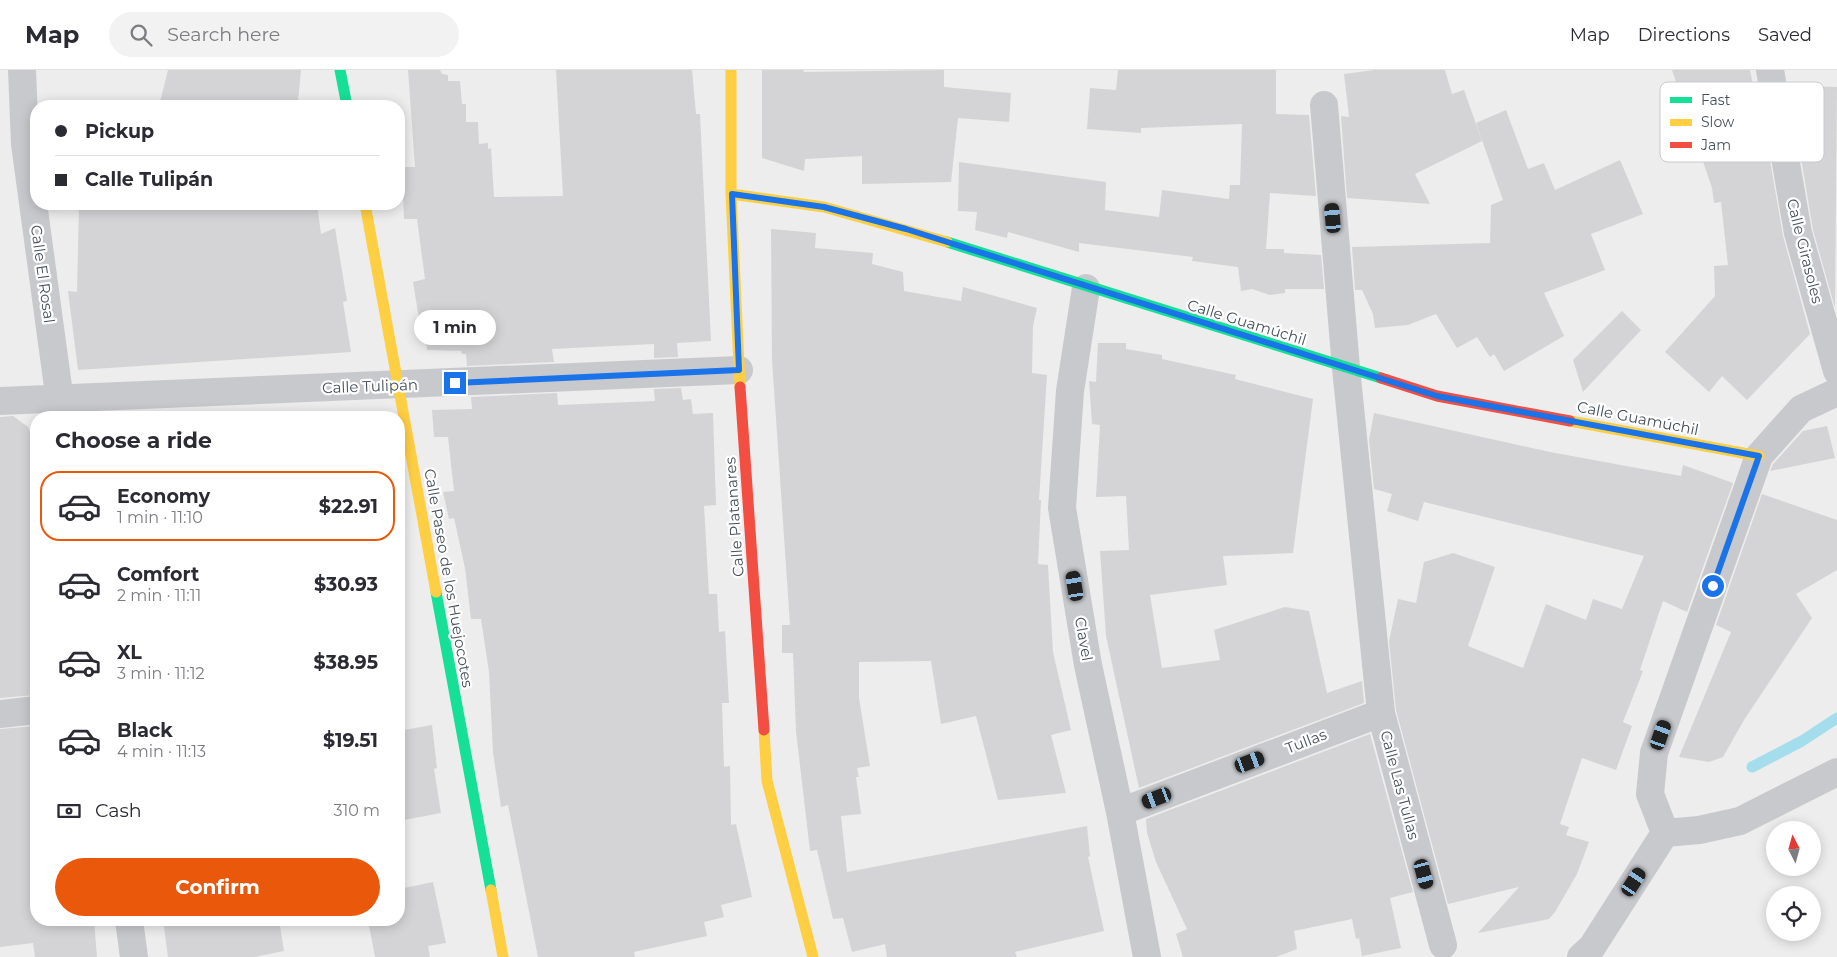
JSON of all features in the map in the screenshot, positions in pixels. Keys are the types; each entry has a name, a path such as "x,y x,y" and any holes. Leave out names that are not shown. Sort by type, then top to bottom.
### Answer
{"street":[{"name":"Calle El Rosal","path":"22,70 25,144 30,181"},
{"path":"340,70 346,100"},
{"name":"Calle Platanares","path":"731,70 732,194 739,370 768,781 813,957"},
{"path":"1324,105 1346,368"},
{"name":"Calle Girasoles","path":"1786,162 1798,233 1837,371"},
{"name":"Calle Guamúchil","path":"732,194 824,207 906,229 1086,288 1437,396 1759,456"},
{"name":"Calle El Rosal","path":"34,210 61,408"},
{"name":"Calle Paseo de los Huejocotes","path":"366,210 404,411"},
{"name":"Clavel","path":"1086,288 1070,391 1062,508 1088,665 1120,812 1146,957"},
{"name":"Calle Las Tullas","path":"1346,368 1381,712 1443,945"},
{"name":"Calle Tulipán","path":"0,401 61,408 399,385 739,370"},
{"path":"1665,833 1650,794 1654,753 1759,456 1801,410 1837,392"},
{"name":"Calle Paseo de los Huejocotes","path":"405,418 503,957"},
{"path":"0,714 30,711"},
{"name":"Tullas","path":"1120,812 1381,712"},
{"path":"1665,833 1699,830 1740,821 1837,772"},
{"path":"1581,957 1592,947 1665,833"},
{"path":"130,926 134,957"}],"building":[{"path":"168,70 301,70 298,100 160,100"},
{"path":"408,70 440,70 442,74 448,75 448,81 460,81 462,104 466,104 466,122 478,122 479,144 488,143 488,149 491,148 494,197 563,196 556,70 692,70 696,114 700,114 711,341 677,343 678,357 654,358 654,344 552,349 554,362 467,366 466,354 462,354 461,351 427,350 425,330 421,331 413,282 425,279 417,219 404,219 405,167 415,167"},
{"path":"762,70 803,70 804,72 944,70 944,87 1011,93 1009,122 958,118 951,182 862,184 862,156 805,159 804,171 762,158"},
{"path":"1118,70 1276,70 1276,114 1309,115 1316,196 1270,193 1266,249 1284,249 1284,253 1321,255 1324,289 1285,289 1285,293 1270,295 1252,289 1241,291 1238,267 1192,261 1193,257 1079,243 1079,252 1008,232 1007,238 975,230 977,212 958,211 959,162 1106,182 1105,210 1159,217 1162,190 1229,199 1230,185 1240,185 1242,124 1141,128 1141,133 1087,129 1090,88 1116,90"},
{"path":"1374,70 1445,70 1452,94 1464,90 1482,141 1415,174 1430,204 1347,198 1341,116 1349,117 1344,74"},
{"path":"1672,70 1750,70 1752,82 1676,82"},
{"path":"1824,87 1837,87 1835,308 1813,230 1802,162 1824,162"},
{"path":"1506,110 1528,169 1544,163 1555,190 1620,160 1643,214 1591,234 1605,270 1544,293 1564,336 1504,371 1494,354 1490,357 1477,337 1457,348 1436,314 1408,325 1375,328 1373,314 1362,290 1355,290 1352,247 1490,243 1491,205 1503,200 1476,123"},
{"path":"1703,162 1770,162 1783,236 1810,334 1747,400 1722,376 1709,392 1665,352 1715,296 1714,266 1728,265 1721,202 1714,203 1712,188"},
{"path":"79,210 318,210 321,234 335,228 347,301 343,302 351,352 78,370 68,291 77,292"},
{"path":"771,229 816,233 815,248 873,253 872,264 903,272 904,291 961,301 963,287 1037,308 1033,326 1032,373 1047,375 1039,500 1041,500 1038,564 1048,565 1053,652 1071,730 1051,735 1066,793 998,800 976,716 941,724 931,661 859,662 859,698 870,766 857,768 859,777 856,777 861,814 841,816 847,872 1087,826 1090,856 1088,857 1104,931 1015,952 1017,957 887,957 885,944 852,952 843,918 833,919 817,850 810,851 796,731 793,653 782,653 782,625 790,625 772,360"},
{"path":"1622,311 1641,330 1583,392 1573,360"},
{"path":"1098,343 1126,343 1126,349 1162,355 1162,359 1236,375 1235,379 1313,399 1293,553 1223,556 1227,585 1150,595 1162,668 1220,660 1214,630 1285,607 1309,611 1327,693 1362,681 1364,703 1139,788 1106,636 1100,551 1129,550 1126,496 1096,497 1100,425 1092,424 1089,381 1096,382"},
{"path":"681,388 683,400 691,399 693,414 713,413 716,505 704,506 709,594 717,594 719,632 725,631 729,703 722,703 724,767 730,766 731,825 736,824 752,897 721,905 724,917 704,922 707,936 634,952 635,957 538,957 508,805 501,807 493,752 489,672 481,619 471,619 465,568 454,518 449,519 443,492 454,491 448,437 434,437 432,410 472,409 471,397 557,393 558,405 655,401 654,389"},
{"path":"1374,413 1550,452 1681,476 1683,465 1733,483 1687,612 1663,601 1640,670 1643,671 1623,722 1632,726 1616,770 1582,758 1560,824 1569,827 1566,835 1589,842 1577,874 1549,919 1478,933 1519,887 1448,904 1396,710 1389,641 1398,599 1416,603 1424,562 1453,553 1495,567 1468,646 1523,668 1546,604 1586,620 1593,599 1622,609 1644,556 1424,502 1418,521 1387,511 1392,494 1374,489 1369,440"},
{"path":"13,416 28,427 30,432 30,696 0,698 0,417"},
{"path":"1827,426 1835,458 1770,471 1773,464 1803,431"},
{"path":"1762,494 1837,520 1837,570 1796,594 1812,618 1744,720 1723,757 1709,762 1679,757 1731,632 1716,625"},
{"path":"432,725 437,768 434,769 441,813 405,820 405,730"},
{"path":"30,726 30,926 94,926 97,957 35,957 33,943 0,947 0,729"},
{"path":"1370,734 1413,892 1390,898 1401,948 1362,956 1359,938 1356,939 1352,919 1294,931 1297,949 1276,957 1183,957 1176,934 1187,929 1156,862 1147,833 1146,819"},
{"path":"433,882 446,943 428,946 430,957 375,957 369,926 405,926 405,888"},
{"path":"164,926 280,926 284,951 254,957 168,957"}],"waterway":[{"path":"1752,767 1802,741 1837,718"}],"traffic: fast":[{"path":"340,70 346,100"},
{"path":"947,242 1381,378"},
{"path":"436,592 491,890"}],"traffic: slow":[{"path":"731,70 731,194 740,387"},
{"path":"731,194 824,207 947,242"},
{"path":"366,210 403,411"},
{"path":"1570,421 1759,456"},
{"path":"405,423 436,592"},
{"path":"764,730 767,781 813,957"},
{"path":"491,890 503,957"}],"traffic: jam":[{"path":"1381,378 1437,396 1570,421"},
{"path":"740,387 764,730"}],"route":[{"path":"455,383 739,370 732,194 824,207 906,229 1086,288 1437,396 1759,456 1713,586"}]}
